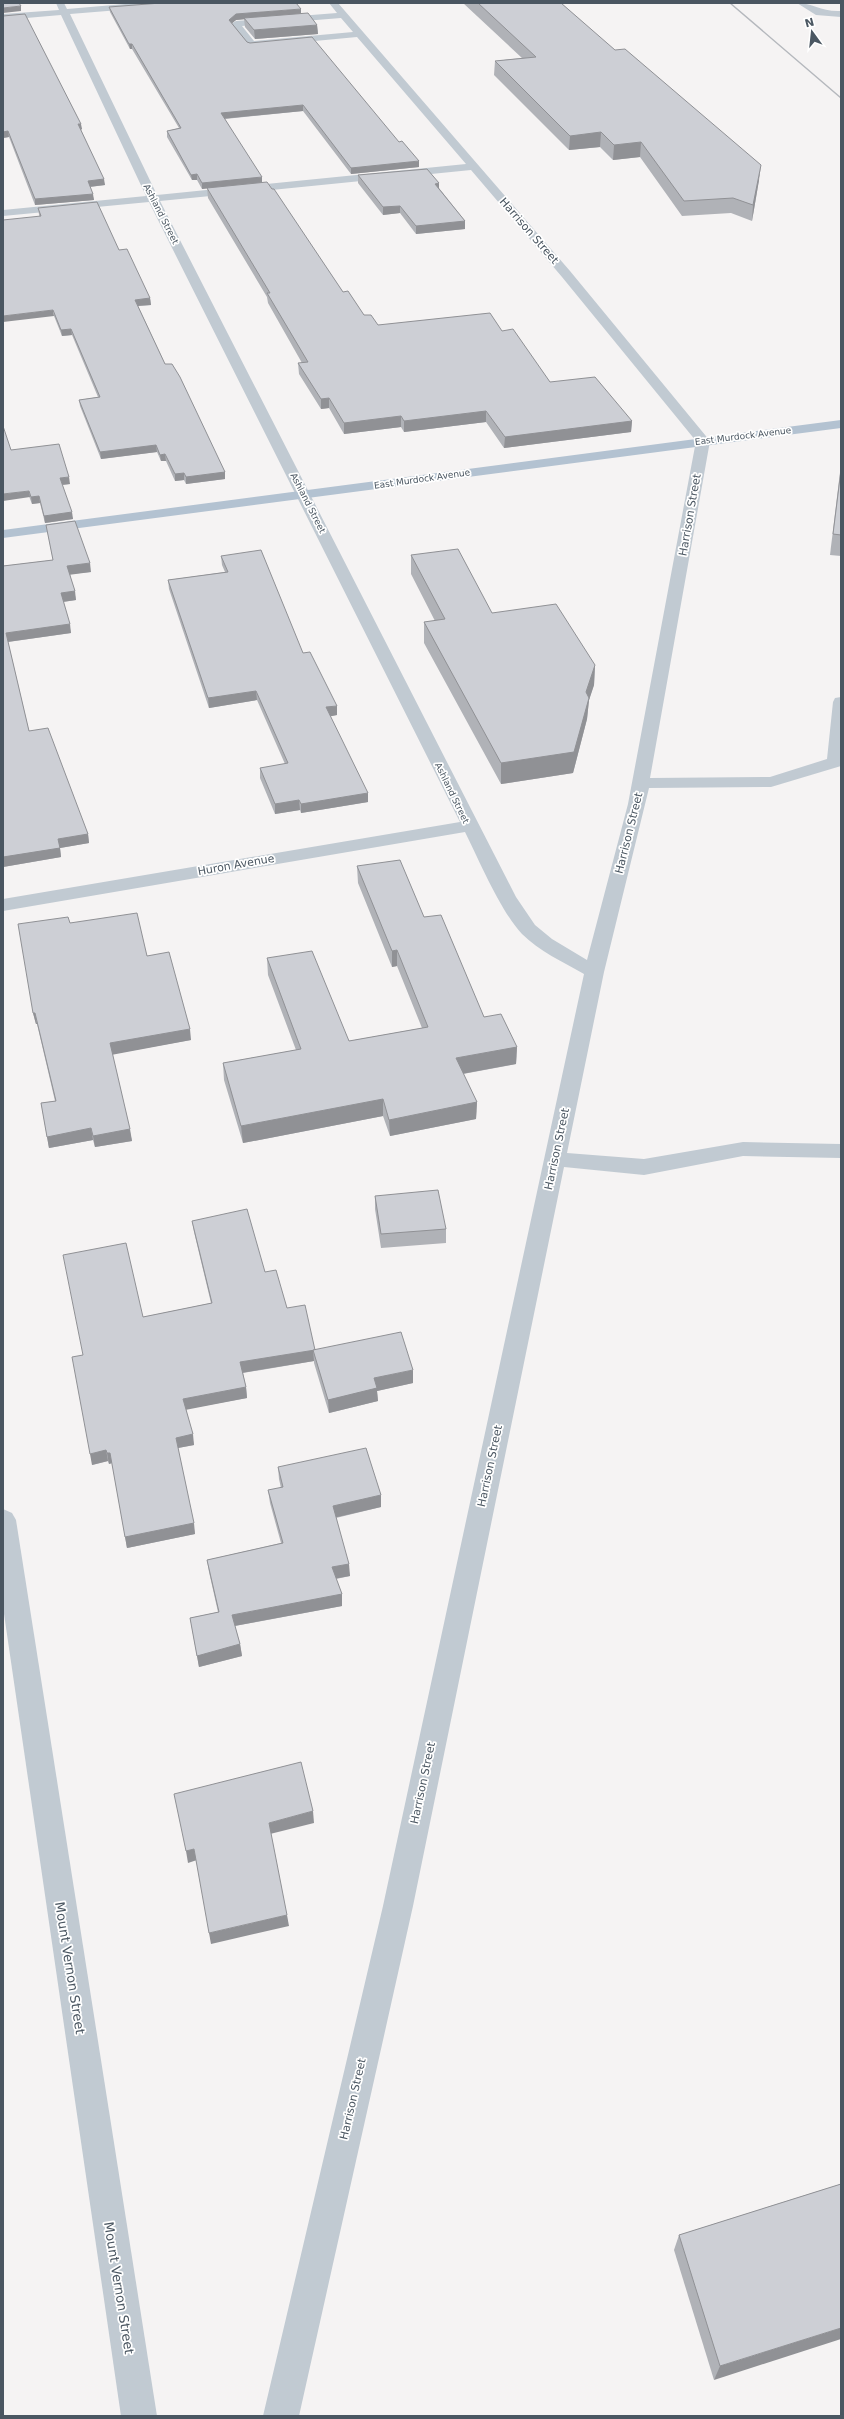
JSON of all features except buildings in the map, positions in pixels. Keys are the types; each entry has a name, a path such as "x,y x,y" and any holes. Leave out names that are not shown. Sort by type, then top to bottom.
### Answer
{"main road":[{"name":"East Murdock Avenue","path":"3,534 841,424"}],"street":[{"path":"3,17 62,7 168,3"},
{"path":"801,3 812,12 824,15 841,14"},
{"name":"Ashland Street","path":"62,7 153,198 303,494 468,826 506,897 528,929 545,943 594,972"},
{"path":"338,9 236,24 251,44 360,34"},
{"name":"Harrison Street","path":"281,2416 398,1906 594,972 641,783 703,441 566,274 338,9"},
{"path":"3,213 473,167"},
{"path":"641,783 770,782 838,760 841,702"},
{"name":"Huron Avenue","path":"3,905 468,826"},
{"path":"555,1159 644,1167 743,1149 841,1151"},
{"name":"Mount Vernon Street","path":"3,1520 140,2416"}],"railway":[{"path":"730,3 841,98"}]}
